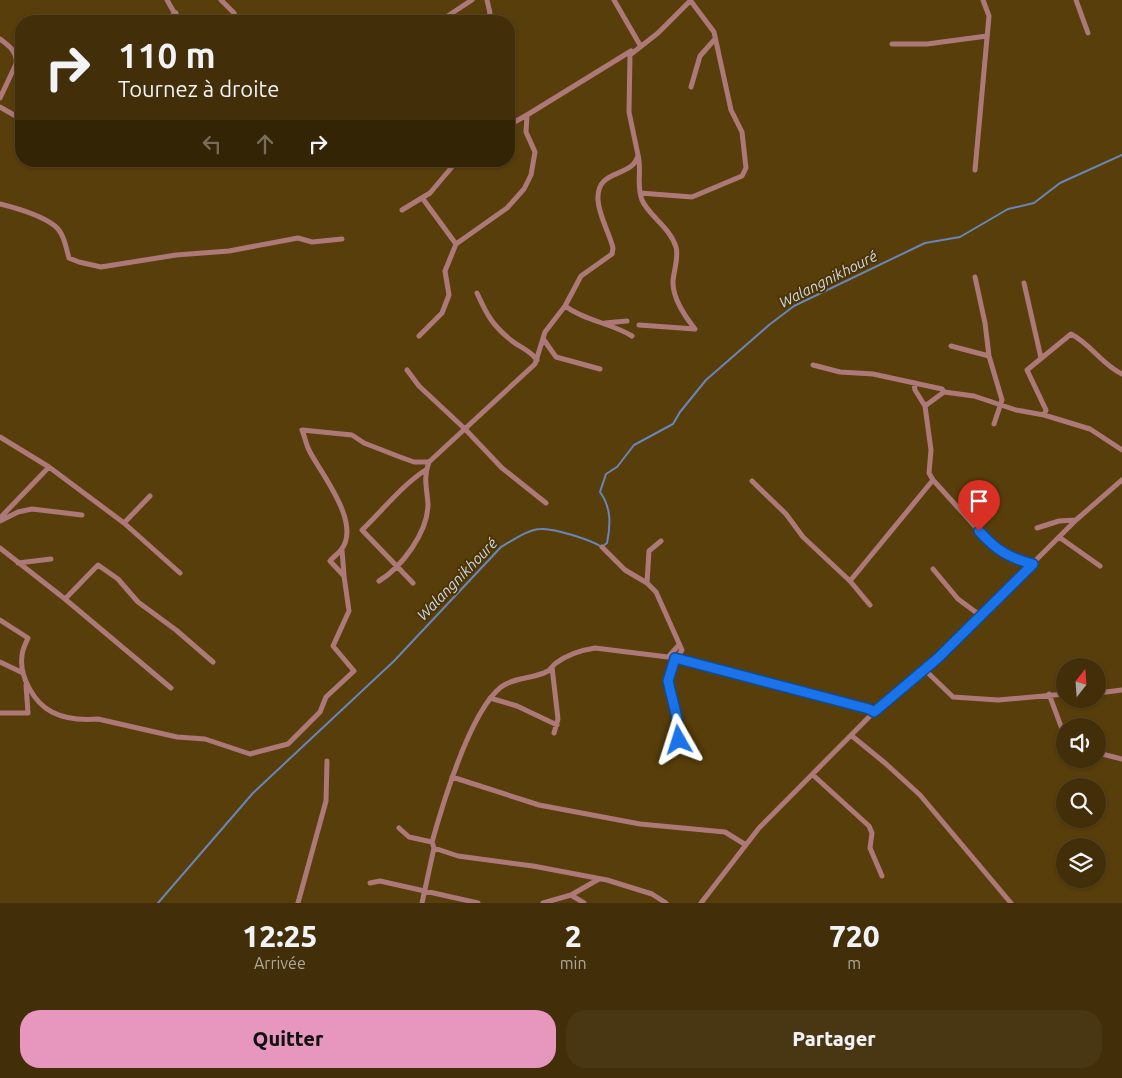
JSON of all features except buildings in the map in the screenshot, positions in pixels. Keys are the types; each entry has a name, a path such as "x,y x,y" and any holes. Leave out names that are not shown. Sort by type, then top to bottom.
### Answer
{"street":[{"path":"167,0 176,13 173,15"},
{"path":"221,0 235,15"},
{"path":"449,15 472,0"},
{"path":"487,0 489,15"},
{"path":"614,0 640,45"},
{"path":"515,122 634,50 658,33 691,0 714,32 731,110 742,132 746,168 742,176 692,197 640,193"},
{"path":"975,170 989,16 983,0"},
{"path":"1076,0 1088,34"},
{"path":"892,44 927,44 987,36"},
{"path":"0,39 15,53"},
{"path":"691,87 700,56 715,39"},
{"path":"634,50 630,55 629,112 638,154 640,193 643,203 661,221 677,249 673,283 684,315 695,329 639,325"},
{"path":"0,98 15,73"},
{"path":"0,107 15,116"},
{"path":"418,336 442,313 449,296 445,271 456,244 490,221 524,188 536,158 536,152 526,132 528,115"},
{"path":"413,583 362,530 400,493 409,480 426,469 430,462 537,360 545,332 564,306 581,276 612,254 613,248 598,199 601,183 608,177 628,168 637,160 638,154"},
{"path":"402,210 423,198 451,167"},
{"path":"423,198 456,244"},
{"path":"0,204 18,208 55,226 63,237 69,258 101,266 176,255 229,251 298,238 312,242 342,239"},
{"path":"975,277 985,323 989,356 1002,405 994,424"},
{"path":"1024,283 1041,358"},
{"path":"477,293 489,319 513,342 531,352 537,360"},
{"path":"564,306 576,314 619,328 632,336"},
{"path":"602,323 627,321"},
{"path":"1044,415 1046,410 1027,370 1072,334 1083,340 1114,370 1122,374"},
{"path":"544,340 556,357 600,369"},
{"path":"950,346 989,356"},
{"path":"813,365 840,372 874,374 944,392 974,396 1016,410 1044,415 1090,429 1122,450"},
{"path":"407,370 419,386 465,429 502,468 546,502"},
{"path":"914,384 925,406 931,450 929,473 932,480 991,544 1012,559 1033,564"},
{"path":"925,406 944,392"},
{"path":"26,686 49,711 55,714 85,720 98,719 177,737 205,739 250,754 288,744 320,712 326,697 354,671 333,646 349,611 342,550 346,539 343,512 337,497 309,451 302,430 352,435 364,444 400,458 414,462 430,462"},
{"path":"0,437 50,467 124,523 180,573"},
{"path":"0,520 50,467"},
{"path":"379,582 389,575 426,522 426,469"},
{"path":"850,581 932,480"},
{"path":"701,903 759,828 874,712 982,616 1076,520 1122,480"},
{"path":"752,481 786,514 803,537 850,581 870,605"},
{"path":"124,523 150,496"},
{"path":"0,520 18,512 32,509 82,515"},
{"path":"1037,528 1059,521 1076,520"},
{"path":"1059,537 1100,566"},
{"path":"647,583 649,551 661,542"},
{"path":"602,547 625,570 647,583 656,592 682,650 675,658 668,681 677,718 679,740"},
{"path":"0,548 65,599 171,688"},
{"path":"342,550 330,561 344,576"},
{"path":"18,563 51,560"},
{"path":"65,599 98,565 118,579 138,602 176,630 213,662"},
{"path":"932,569 958,600 982,616"},
{"path":"0,620 28,638 22,656 28,713 0,713"},
{"path":"668,657 679,645"},
{"path":"422,903 434,848 432,842 452,777 481,712 490,698 503,685 548,671 583,649 595,648 675,658 869,709 874,712"},
{"path":"0,662 23,673"},
{"path":"552,667 558,719 554,733"},
{"path":"924,669 953,697 998,700 1056,694"},
{"path":"1106,692 1122,690"},
{"path":"1049,694 1058,718"},
{"path":"490,698 517,706 557,725"},
{"path":"852,736 886,763 920,795 1011,903"},
{"path":"1106,755 1122,758"},
{"path":"298,903 326,801 327,761"},
{"path":"813,775 869,826 872,833 870,848 882,876"},
{"path":"452,777 539,805 640,824 725,832 746,845"},
{"path":"399,828 409,837 432,842"},
{"path":"434,848 458,856 534,866 599,879 652,894 666,903"},
{"path":"543,903 571,895 599,879"},
{"path":"370,883 380,881 478,903"},
{"path":"571,895 584,903"}],"waterway":[{"name":"Walangnikhouré","path":"158,903 253,793 394,661 501,547 526,533 541,529 572,535 602,547 607,543 609,516 604,498 600,492 606,474 617,467 634,445 673,424 680,412 706,380 769,325 794,306 925,243 960,237 1008,209 1034,203 1060,183 1122,155"}],"route":[{"path":"679,740 677,718 668,681 675,658 869,709 874,712 938,658 1033,564 1012,559 991,544 979,531"}]}
